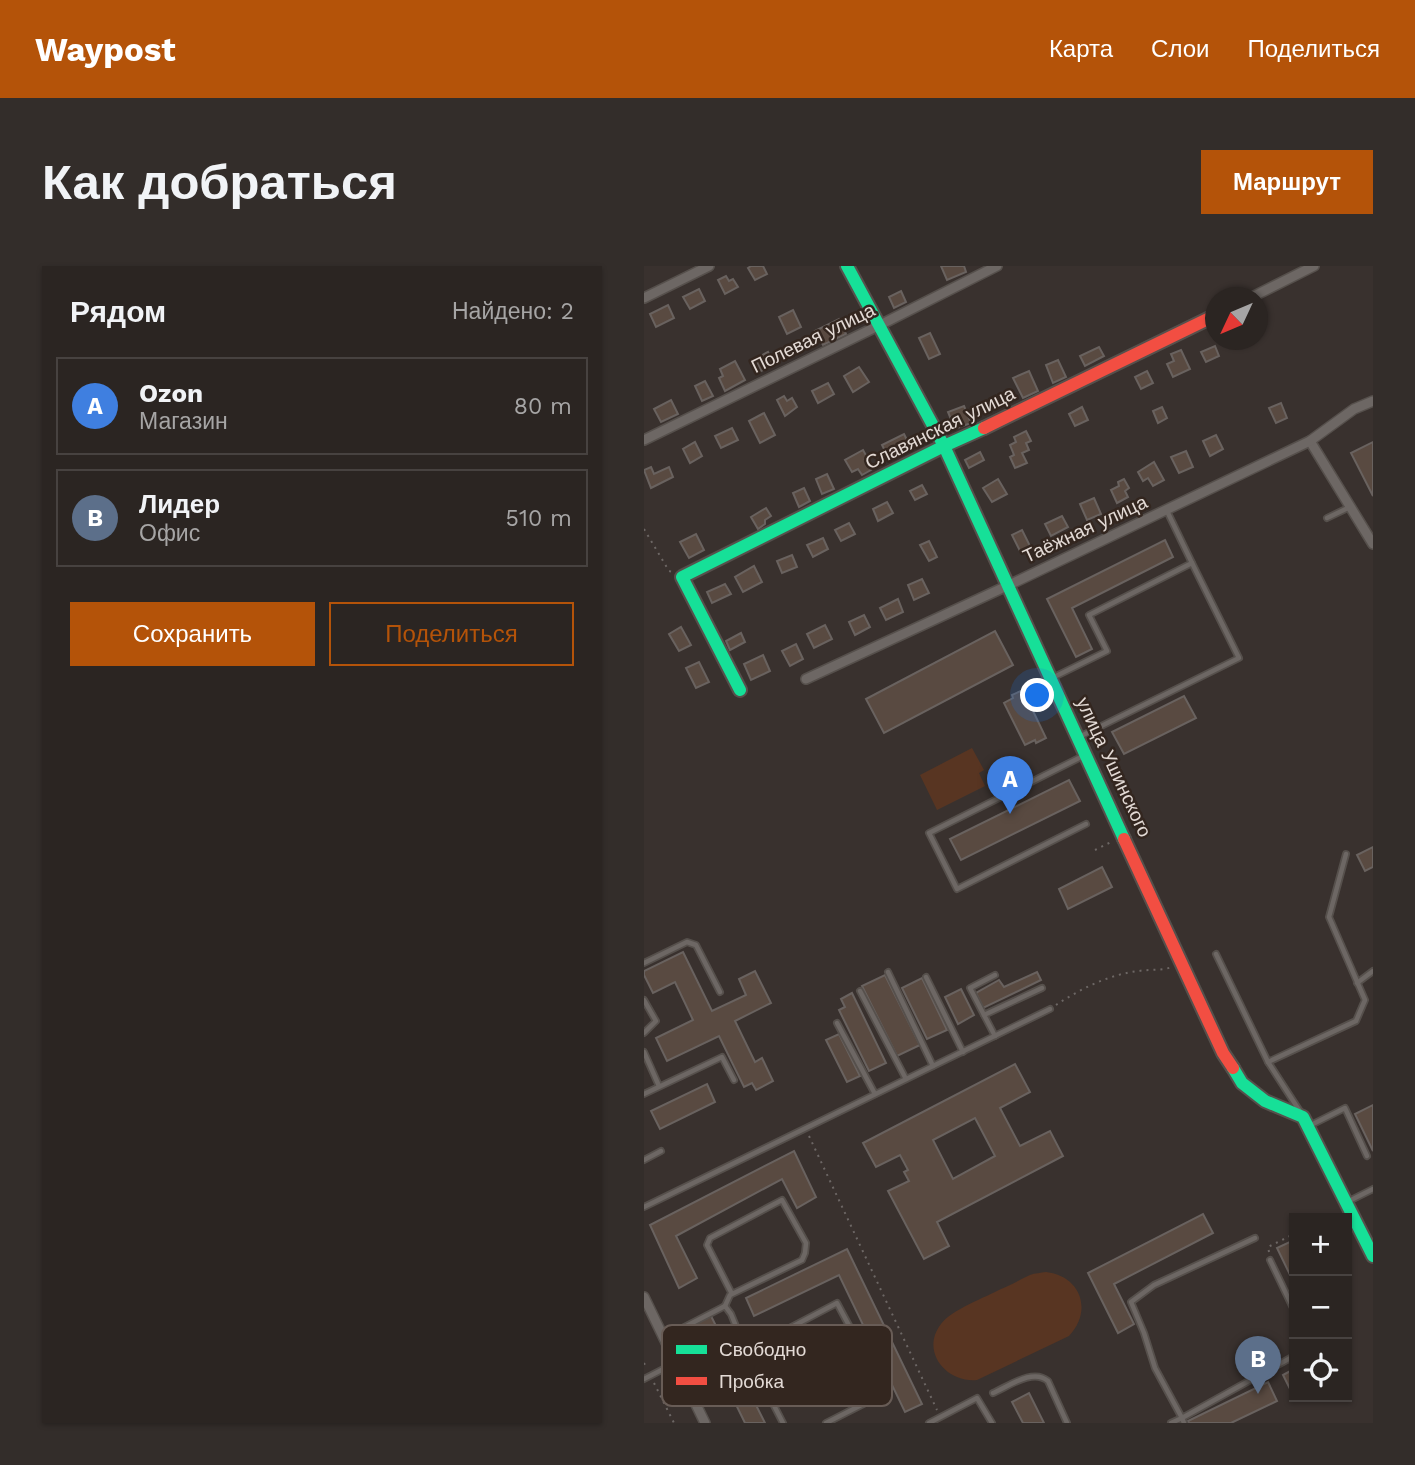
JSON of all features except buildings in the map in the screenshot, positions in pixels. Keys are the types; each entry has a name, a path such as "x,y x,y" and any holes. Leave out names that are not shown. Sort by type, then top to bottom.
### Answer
{"street":[{"path":"644,298 709,266"},
{"name":"улица Ушинского","path":"847,266 944,446 1223,1053 1242,1083 1265,1101 1306,1121"},
{"name":"Полевая улица","path":"644,440 997,266"},
{"path":"1268,289 1314,266"},
{"name":"Славянская улица","path":"682,577 1205,319"},
{"name":"Таёжная улица","path":"806,679 1310,441 1354,409 1373,401"},
{"path":"1310,441 1373,544"},
{"path":"682,577 740,690"},
{"path":"1306,1121 1373,1256"},
{"path":"645,1302 662,1333"},
{"path":"696,1406 705,1423"}],"lane":[{"path":"1327,518 1350,507"},
{"path":"1078,737 1239,658 1166,510"},
{"path":"1052,678 1107,651 1089,615 1192,563"},
{"path":"1086,754 929,833 957,889 1086,824"},
{"path":"1268,1062 1356,1021 1365,1000 1329,917 1346,854"},
{"path":"644,963 687,942 696,945 720,992"},
{"path":"1216,954 1268,1062 1306,1121 1345,1108 1367,1156"},
{"path":"1357,983 1373,971"},
{"path":"888,972 933,1066"},
{"path":"995,975 970,988 995,1036"},
{"path":"926,977 963,1052"},
{"path":"984,1015 1042,988"},
{"path":"860,991 906,1079"},
{"path":"644,1000 656,1021 644,1033"},
{"path":"644,1207 1051,1009"},
{"path":"837,1023 875,1094"},
{"path":"644,1052 660,1086"},
{"path":"644,1094 722,1057 734,1080"},
{"path":"644,1160 661,1151"},
{"path":"1346,1202 1373,1189"},
{"path":"688,1325 725,1306 730,1295 802,1260 806,1243 782,1200 710,1238 707,1245 732,1294"},
{"path":"1183,1420 1155,1368 1131,1302 1154,1285 1255,1238"},
{"path":"1270,1260 1289,1300"},
{"path":"794,1325 837,1303 849,1325"},
{"path":"725,1306 736,1325"},
{"path":"1171,1423 1183,1420 1289,1359"},
{"path":"644,1378 662,1369"},
{"path":"993,1393 1033,1375 1042,1376 1048,1381 1067,1423"},
{"path":"929,1423 977,1398 992,1423"},
{"path":"774,1406 783,1423"},
{"path":"826,1423 859,1406"}],"path":[{"path":"644,529 669,570 682,577"},
{"path":"1095,850 1124,836"},
{"path":"1051,1009 1069,997 1116,975 1140,970 1164,970 1183,963"},
{"path":"805,1129 941,1417"},
{"path":"1270,1260 1268,1247 1289,1236"},
{"path":"644,1363 662,1399"},
{"path":"666,1406 674,1423"}],"shaded area":[{"path":"972,748 984,770 979,773 985,786 937,810 920,775"},
{"path":"1046,1272 1068,1280 1080,1296 1080,1316 1069,1336 977,1380 966,1380 946,1371 935,1354 933,1345 935,1334 946,1319 969,1304 1034,1274"}],"traffic: fast":[{"path":"847,266 944,446 1124,839"},
{"path":"740,690 682,577 984,428"},
{"path":"1233,1068 1242,1083 1265,1101 1303,1117 1373,1256"}],"traffic: jam":[{"path":"984,428 1205,320"},
{"path":"1124,839 1223,1053 1233,1068"}],"place":[{"name":"Ozon","path":"1010,814"},
{"name":"Лидер","path":"1258,1394"}]}
